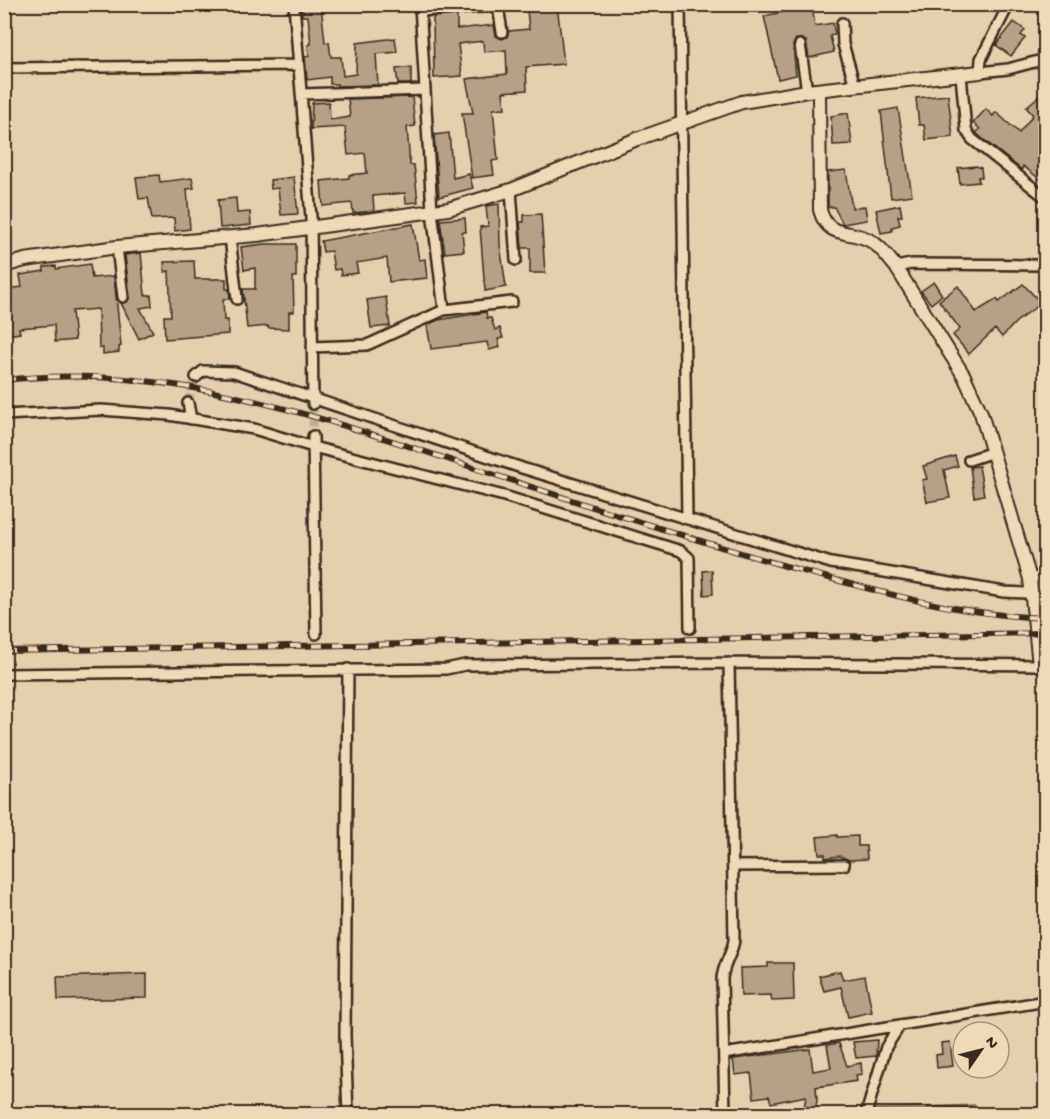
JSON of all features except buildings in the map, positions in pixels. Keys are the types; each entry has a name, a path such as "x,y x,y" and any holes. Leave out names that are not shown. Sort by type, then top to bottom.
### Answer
{"street":[{"path":"294,4 311,228 313,400"},
{"path":"680,4 687,519"},
{"path":"980,72 981,59 1009,4"},
{"path":"444,310 432,211 420,8 498,6 502,32"},
{"path":"842,23 843,44 855,86"},
{"path":"4,674 446,669 465,665 729,663 1042,665 1029,593 1030,579 974,394 896,267 869,240 833,230 823,222 820,210 813,91 800,45"},
{"path":"4,266 25,260 117,247 311,228 432,211 473,202 511,190 742,102 813,91 1008,69 1046,58"},
{"path":"4,68 298,65"},
{"path":"961,75 966,130 972,139 1046,198"},
{"path":"302,94 425,90"},
{"path":"511,190 516,260"},
{"path":"230,237 237,299"},
{"path":"117,247 123,297"},
{"path":"896,267 911,264 1046,265"},
{"path":"312,347 367,345 444,310 512,302"},
{"path":"196,377 203,371 234,372 522,468 831,562 1004,592 1046,594"},
{"path":"188,403 191,418"},
{"path":"4,416 101,410 191,418 254,429 313,447 504,496 681,550 689,558 690,628"},
{"path":"313,436 316,634"},
{"path":"969,460 993,452"},
{"path":"1030,579 1046,575"},
{"path":"725,1114 722,979 723,968 733,951 734,940 729,663"},
{"path":"348,669 345,1036 348,1114"},
{"path":"733,866 844,865"},
{"path":"724,1053 1046,1001"},
{"path":"866,1114 886,1047 900,1025"},
{"path":"983,1114 996,1114"}],"shaded area":[{"path":"873,1099 875,1109 975,1105 963,1110 872,1114"}],"tunnel":[{"path":"188,403 196,377"},
{"path":"313,404 313,436"}],"railway":[{"path":"4,7 7,4"},
{"path":"4,380 57,377 109,378 211,391 312,416 596,508 847,583 978,612 1046,618"},
{"path":"4,651 1046,633"}]}
